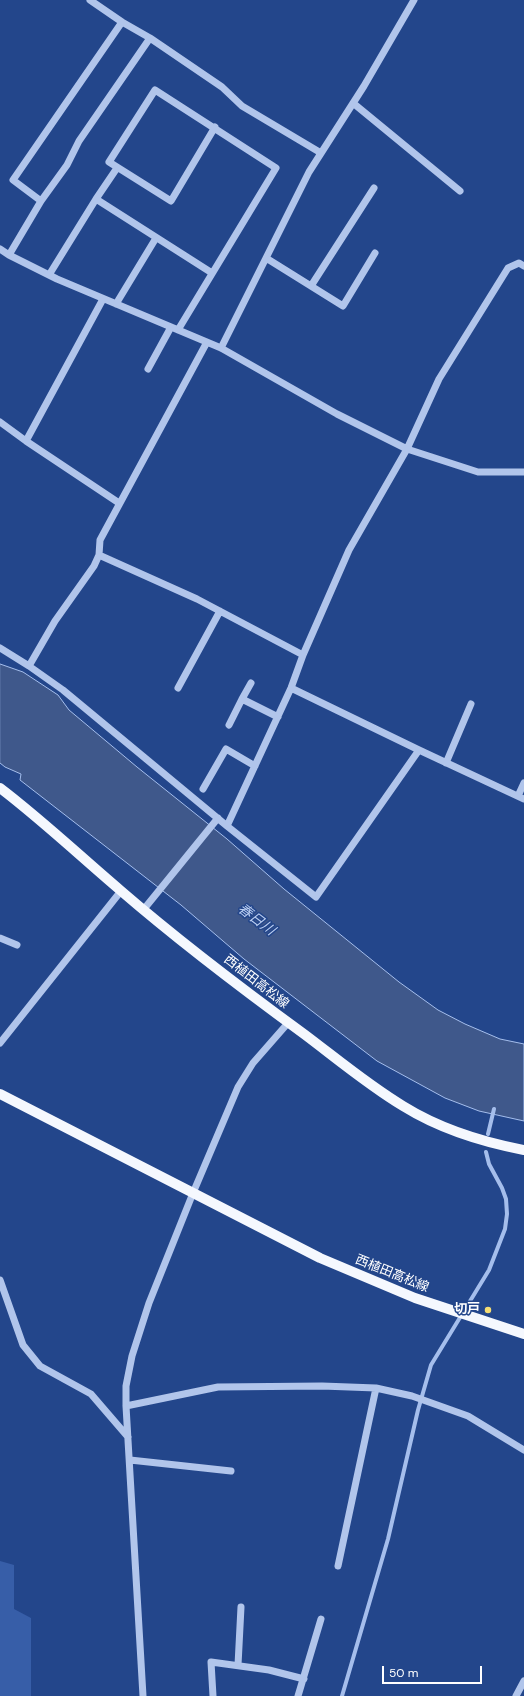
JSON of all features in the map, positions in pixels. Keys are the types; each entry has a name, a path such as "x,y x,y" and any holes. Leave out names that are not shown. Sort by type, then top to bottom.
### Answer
{"main road":[{"name":"西植田高松線","path":"0,788 40,819 144,910 288,1022 404,1106 445,1127 493,1144 524,1150"},
{"name":"西植田高松線","path":"0,1094 320,1258 366,1278 453,1311 524,1334"}],"street":[{"path":"90,0 122,22 150,38 222,87 242,106 321,153"},
{"path":"221,348 309,172 353,103 414,0"},
{"path":"42,201 13,180 122,22"},
{"path":"9,255 42,201 67,165 79,140 150,38"},
{"path":"148,369 212,273 276,168 215,127 155,90 109,162 171,201 215,127"},
{"path":"353,103 460,191"},
{"path":"49,275 117,168"},
{"path":"311,286 374,188"},
{"path":"96,199 212,273"},
{"path":"116,304 156,238"},
{"path":"1,251 49,275 103,299 221,348 337,414 407,449 478,472 524,472"},
{"path":"266,258 343,306 375,253"},
{"path":"227,826 291,688 303,655 348,550 407,449 439,379 508,268 519,262 524,266"},
{"path":"26,441 103,299"},
{"path":"29,666 54,621 94,566 99,555 100,540 207,342"},
{"path":"0,422 119,503"},
{"path":"99,555 220,611 303,655"},
{"path":"178,688 220,611"},
{"path":"0,648 63,690 227,826 316,897 419,750"},
{"path":"229,725 251,682"},
{"path":"291,688 419,750 521,797 524,783"},
{"path":"242,699 278,717"},
{"path":"446,762 471,704"},
{"path":"203,789 226,749 255,766"},
{"path":"144,910 218,818"},
{"path":"0,1043 122,891"},
{"path":"0,938 17,945"},
{"path":"143,1696 126,1406 126,1386 132,1356 149,1303 193,1193 238,1087 253,1063 288,1022"},
{"path":"0,1280 23,1345 40,1366 91,1394 128,1437"},
{"path":"126,1406 218,1387 322,1386 376,1388 412,1396 468,1416 524,1450"},
{"path":"338,1566 376,1388"},
{"path":"130,1460 230,1471"},
{"path":"238,1665 241,1607"},
{"path":"298,1696 322,1619"},
{"path":"213,1696 211,1662 269,1670 304,1679"},
{"path":"516,1696 524,1681"}],"shaded area":[{"path":"0,1561 14,1565 14,1609 31,1618 31,1696 0,1696"}],"water":[{"name":"春日川","path":"0,664 23,672 58,695 69,710 227,839 284,889 399,982 438,1010 465,1024 500,1039 524,1044 524,1121 479,1111 445,1098 377,1061 244,959 181,905 20,780 21,774 5,767 0,763"}],"waterway":[{"path":"488,1134 494,1109"},
{"path":"342,1696 388,1539 418,1410 431,1365 489,1270 505,1229 507,1214 506,1199 502,1188 489,1164 486,1152"}],"place":[{"name":"切戸","path":"488,1310"}]}
